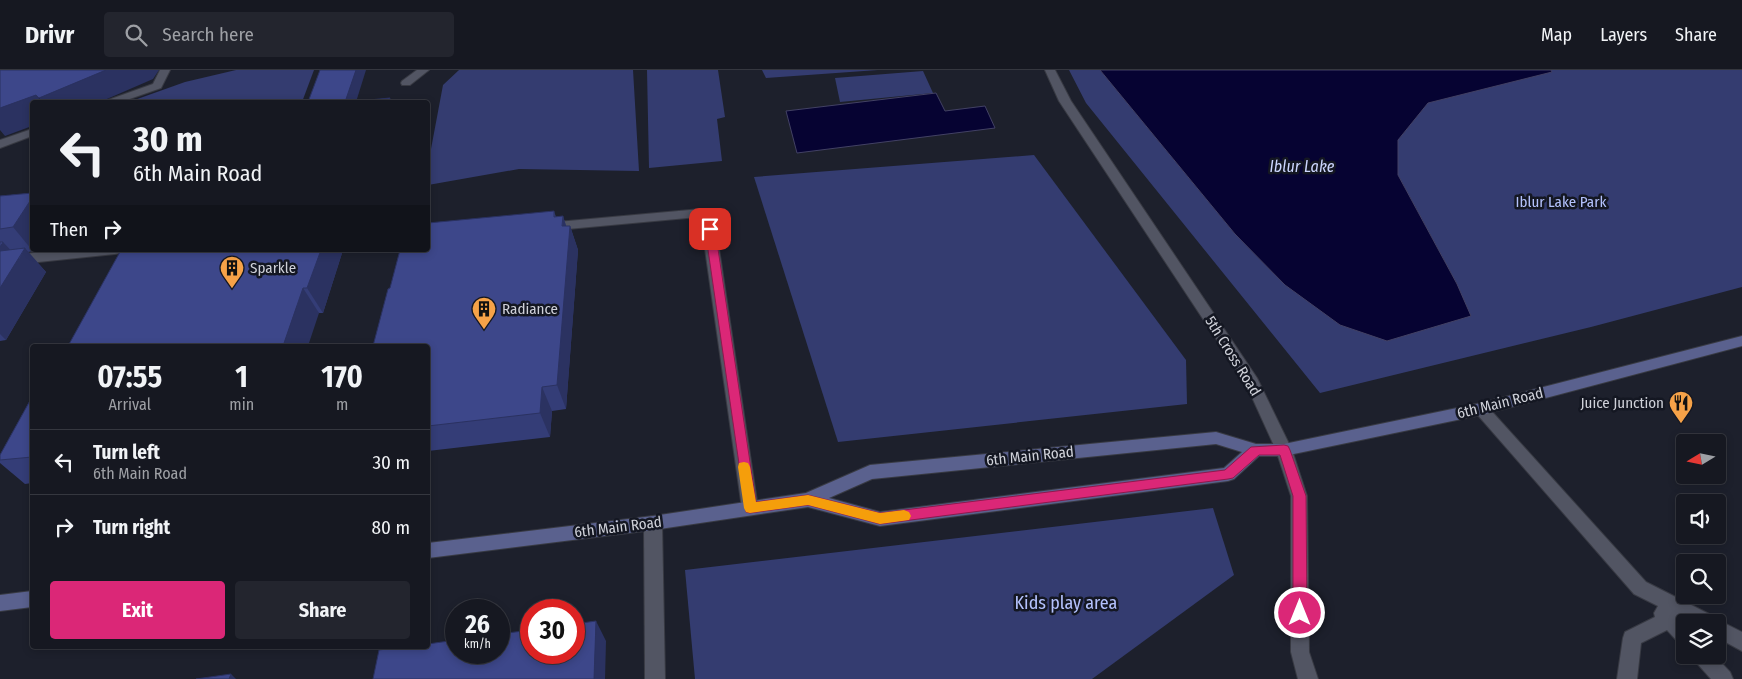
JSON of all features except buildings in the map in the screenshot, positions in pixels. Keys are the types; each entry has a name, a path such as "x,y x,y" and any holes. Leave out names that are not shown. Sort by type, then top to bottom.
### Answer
{"street":[{"path":"118,100 157,86 165,70"},
{"path":"406,83 424,70"},
{"name":"5th Cross Road","path":"1050,70 1065,101 1252,382 1284,450 1299,496 1300,652 1308,679"},
{"path":"0,144 30,133"},
{"path":"535,228 702,213 710,229 750,508"},
{"path":"0,261 94,252"},
{"name":"6th Main Road","path":"430,551 653,523 808,500 870,472 1216,438 1256,450 1284,450 1481,409 1742,341"},
{"path":"1481,409 1676,626"},
{"name":"6th Main Road","path":"808,500 880,519 1228,474 1256,450"},
{"path":"653,523 655,679"},
{"path":"1640,588 1690,614"},
{"path":"0,603 30,599"},
{"path":"1627,679 1632,638 1669,619"},
{"path":"1726,633 1742,642"},
{"path":"1710,664 1723,679"}],"green space":[{"path":"236,70 314,70 303,100 135,100 185,82"},
{"path":"459,70 633,70 639,171 519,169 430,185 430,154 443,85"},
{"path":"647,70 718,70 725,117 717,119 722,161 649,168"},
{"path":"762,70 878,70 766,78"},
{"name":"Iblur Lake Park","path":"1069,70 1100,70 1235,234 1285,285 1457,284 1398,175 1398,140 1427,103 1551,72 1551,70 1742,70 1742,287 1591,327 1320,393 1086,103"},
{"path":"923,71 933,93 840,102 835,78"},
{"path":"1034,155 1186,360 1187,404 838,442 754,177"},
{"name":"Kids play area","path":"1213,508 1234,575 1092,679 695,679 685,570"}],"water":[{"name":"Iblur Lake","path":"1100,70 1551,70 1552,72 1428,103 1398,140 1398,175 1457,284 1471,316 1387,341 1340,325 1285,285 1235,234"},
{"path":"936,93 945,111 985,106 995,128 797,153 786,111"}],"slow traffic":[{"path":"744,467 750,508 808,500 880,519 904,516"}],"place":[{"name":"Sparkle","path":"232,289"},
{"name":"Radiance","path":"484,330"},
{"name":"Juice Junction","path":"1681,424"}],"route":[{"path":"710,229 750,508 808,500 880,519 1228,474 1256,450 1284,450 1299,496 1300,613"}]}
